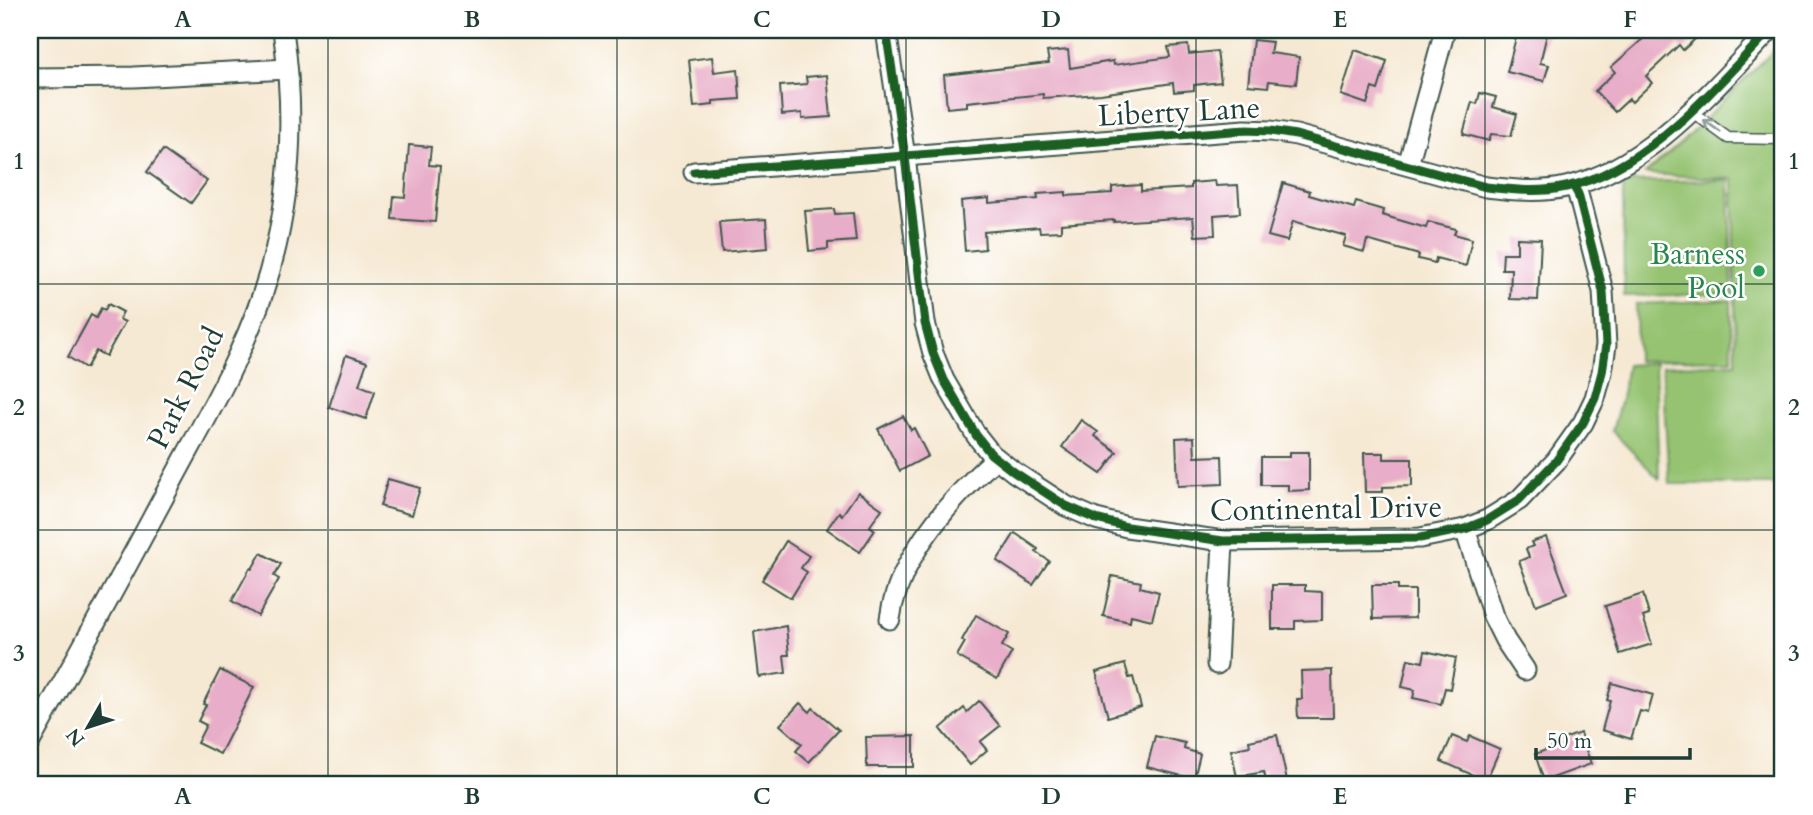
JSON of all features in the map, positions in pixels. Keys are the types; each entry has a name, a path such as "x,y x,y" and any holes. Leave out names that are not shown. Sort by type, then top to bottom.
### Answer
{"street":[{"name":"Park Road","path":"30,742 211,408 241,348 261,296 275,249 289,170 291,133 283,30"},
{"name":"Continental Drive","path":"886,30 925,323 933,353 953,399 976,435 996,457 1037,489 1096,519 1127,527 1223,541 1420,538 1465,530 1519,500 1538,481 1583,423 1595,398 1606,345 1603,290 1578,194 1573,185"},
{"path":"1408,164 1444,30"},
{"name":"Liberty Lane","path":"694,172 1245,130 1296,135 1486,187 1540,190 1573,185 1622,164 1649,147 1691,111 1770,30"},
{"path":"30,78 134,77 287,69"},
{"path":"890,619 898,584 921,545 950,503 996,457"},
{"path":"1465,530 1493,616 1525,670"},
{"path":"1217,664 1223,541"}],"lane":[{"path":"1691,111 1728,138 1783,139"}],"green space":[{"name":"Barness Pool","path":"1783,41 1783,484 1669,484 1662,366 1736,363 1733,179 1645,174 1682,142"},
{"path":"1729,180 1732,294 1624,296 1623,182"},
{"path":"1731,300 1732,359 1637,361 1636,304"},
{"path":"1655,363 1659,479 1612,431 1627,365"}],"building":[{"path":"1518,30 1548,30 1540,63 1549,65 1544,81 1507,72"},
{"path":"1653,30 1705,30 1683,50 1679,45 1646,76 1652,83 1632,102 1629,99 1615,112 1595,91 1615,72 1611,67"},
{"path":"1253,40 1272,42 1270,53 1299,57 1296,84 1269,81 1268,87 1248,85"},
{"path":"1188,45 1189,54 1217,51 1221,82 1194,85 1194,90 1174,92 1173,83 1101,94 1043,98 1043,94 967,102 967,106 947,108 944,75 1049,63 1047,52 1068,50 1070,68 1113,61 1114,65 1170,57 1168,47"},
{"path":"1355,50 1387,61 1378,90 1372,88 1367,104 1341,95"},
{"path":"712,57 714,72 738,69 740,99 713,101 713,105 694,107 689,60"},
{"path":"827,75 831,117 802,119 802,113 782,115 780,86 807,84 806,77"},
{"path":"1480,93 1496,97 1493,107 1517,114 1511,136 1491,134 1489,141 1463,134 1472,102 1477,104"},
{"path":"409,145 431,147 429,165 440,166 435,222 392,219 394,196 405,197"},
{"path":"163,150 207,181 191,203 147,172"},
{"path":"1215,181 1216,186 1238,185 1240,213 1214,215 1215,235 1195,236 1193,217 1114,220 1061,224 1061,231 1040,232 1039,227 984,232 985,249 965,251 961,201 989,198 989,203 1038,199 1037,194 1066,192 1066,196 1112,193 1112,187 1141,185 1141,191 1191,188 1191,183"},
{"path":"1283,183 1310,191 1309,195 1354,208 1356,202 1383,210 1382,215 1426,228 1428,222 1456,229 1454,234 1472,239 1466,266 1436,258 1435,263 1418,259 1419,255 1367,240 1364,252 1343,246 1346,236 1293,221 1287,241 1268,236"},
{"path":"834,209 835,214 853,213 856,241 828,243 828,249 809,251 805,211"},
{"path":"766,219 768,248 722,252 719,222"},
{"path":"1517,238 1541,239 1538,300 1510,299 1511,269 1502,269 1503,253 1517,253"},
{"path":"108,304 123,312 119,319 125,322 106,356 96,351 86,368 68,357 91,315 96,318 101,308 105,310"},
{"path":"346,355 367,362 359,385 375,391 366,419 329,407"},
{"path":"903,416 911,430 914,428 928,456 900,471 878,429"},
{"path":"1081,420 1098,432 1095,436 1117,452 1101,474 1062,447"},
{"path":"1194,437 1195,457 1222,456 1223,484 1178,486 1176,438"},
{"path":"1290,452 1309,452 1309,490 1288,491 1288,485 1261,485 1261,457 1290,457"},
{"path":"1364,453 1384,453 1384,459 1412,459 1412,486 1383,487 1383,492 1365,492"},
{"path":"388,479 420,488 412,515 380,506"},
{"path":"858,492 882,509 870,526 875,530 860,552 827,529 839,512 842,515"},
{"path":"1015,533 1038,549 1036,552 1049,561 1033,585 997,561"},
{"path":"1546,537 1567,593 1536,605 1519,561 1529,557 1526,549 1533,546 1531,542"},
{"path":"786,541 809,556 801,568 807,572 791,598 762,580"},
{"path":"261,553 281,564 274,576 279,579 258,616 232,601"},
{"path":"1112,576 1141,582 1140,587 1159,592 1152,620 1131,615 1130,622 1103,616"},
{"path":"1272,585 1305,585 1305,591 1322,592 1322,620 1295,621 1295,629 1272,629"},
{"path":"1372,585 1398,585 1398,590 1415,590 1415,618 1373,619"},
{"path":"1643,594 1649,615 1643,617 1652,644 1620,654 1605,606"},
{"path":"976,615 1009,634 1002,646 1012,652 997,679 957,656 965,642 962,640"},
{"path":"786,626 789,655 784,655 786,673 759,677 754,632"},
{"path":"1425,651 1456,658 1450,689 1445,688 1441,704 1413,698 1415,690 1402,687 1408,659 1423,662"},
{"path":"1125,664 1129,678 1133,677 1141,707 1108,717 1096,672"},
{"path":"220,670 254,687 220,754 197,743 206,725 198,721 206,705 203,704"},
{"path":"1332,670 1333,718 1298,718 1297,699 1302,699 1301,671"},
{"path":"1612,683 1653,695 1648,713 1640,711 1631,739 1602,730"},
{"path":"979,701 1000,726 980,742 987,750 970,765 940,729 964,708 967,712"},
{"path":"800,703 810,712 813,708 839,730 809,762 796,751 802,744 780,725"},
{"path":"1580,733 1591,764 1544,781 1535,754 1554,747 1553,743"},
{"path":"1277,735 1288,785 1267,785 1264,772 1237,777 1231,750 1250,746 1249,741"},
{"path":"914,736 914,767 867,767 866,737"},
{"path":"1155,736 1185,743 1184,749 1200,754 1194,779 1147,767"},
{"path":"1452,736 1467,742 1470,736 1500,749 1486,781 1441,761"}],"cycle path":[{"path":"886,30 925,323 944,380 976,435 991,454 1066,506 1096,519 1127,527 1223,541 1420,538 1465,529 1487,520 1519,500 1556,461 1583,423 1595,398 1602,372 1606,345 1603,291 1578,194 1573,185"},
{"path":"694,172 1245,130 1296,135 1486,187 1556,189 1596,177 1625,163 1652,145 1678,124 1770,30"}],"place":[{"name":"Barness Pool","path":"1759,271"}]}
